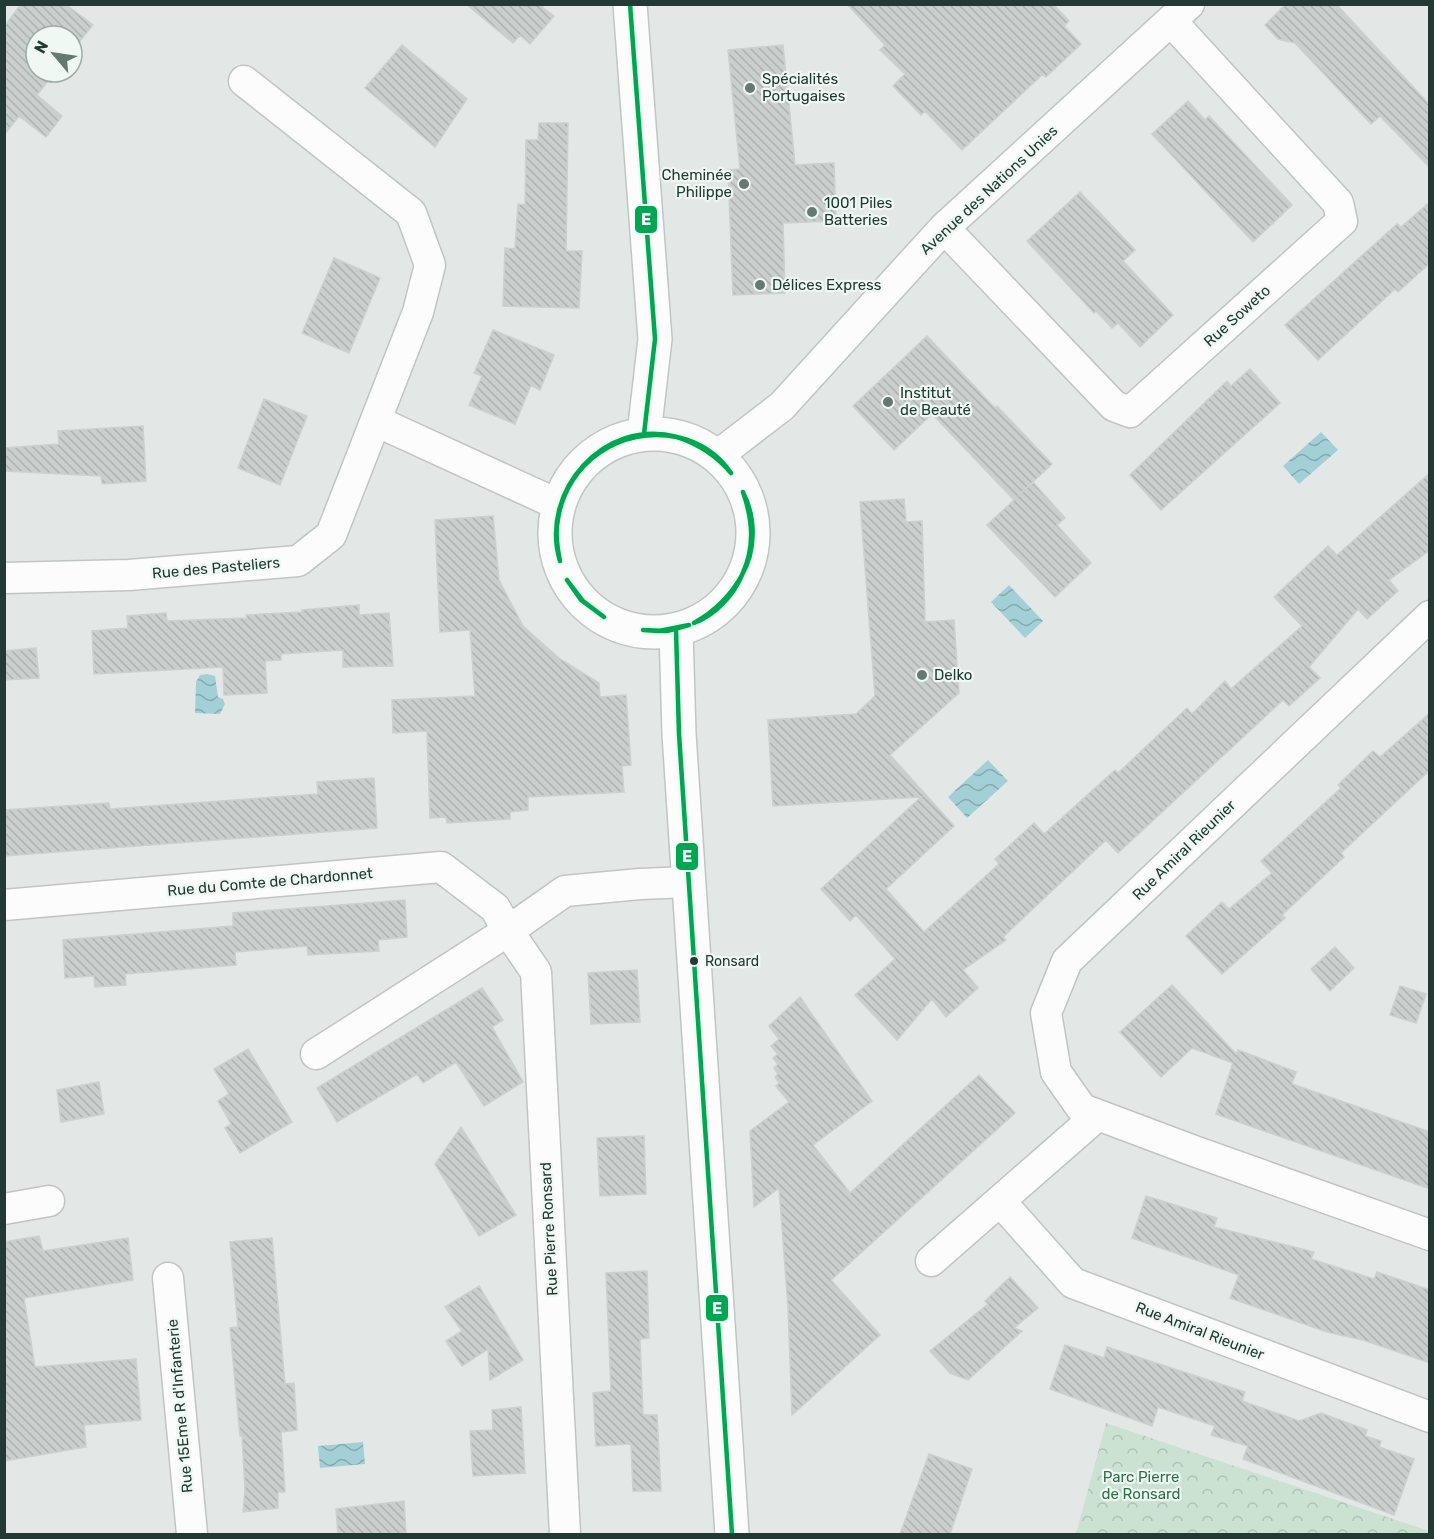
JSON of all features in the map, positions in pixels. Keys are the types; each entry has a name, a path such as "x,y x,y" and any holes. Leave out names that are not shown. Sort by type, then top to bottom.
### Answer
{"main road":[{"path":"630,4 655,339 644,434"},
{"path":"644,434 670,435 695,442 717,456 738,479 750,508 753,540 746,571 729,598 705,618 676,630 641,631 609,621 581,601 563,572 555,539 559,505 571,478 590,456 615,441 644,434"},
{"path":"676,630 679,734 732,1534"}],"street":[{"name":"Rue Soweto","path":"944,228 1114,406 1130,412 1342,221 1338,203 1180,13"},
{"name":"Avenue des Nations Unies","path":"717,456 782,406 944,228 1180,13"},
{"name":"Rue des Pasteliers","path":"4,578 129,575 298,561 331,535 418,312 429,265 411,213 244,81"},
{"path":"376,421 559,505"},
{"name":"Rue Amiral Rieunier","path":"1430,616 1067,960 1046,1013 1056,1072 1082,1109 1430,1235"},
{"name":"Rue du Comte de Chardonnet","path":"4,905 441,867 495,908 508,931"},
{"path":"316,1054 508,931 566,891 689,882"},
{"name":"Rue Pierre Ronsard","path":"508,931 536,972 565,1534"},
{"path":"931,1261 1098,1115"},
{"path":"4,1209 49,1201"},
{"name":"Rue Amiral Rieunier","path":"1000,1201 1074,1282 1430,1417"},
{"name":"Rue 15Eme R d'Infanterie","path":"168,1278 192,1534"}],"green space":[{"name":"Parc Pierre de Ronsard","path":"1106,1423 1429,1531 1429,1534 1076,1534"}],"water":[{"path":"1321,432 1338,450 1299,484 1283,466"},
{"path":"1009,585 1043,621 1025,638 991,602"},
{"path":"200,675 215,676 218,697 223,699 225,704 220,714 195,713 196,682"},
{"path":"988,760 1008,781 967,818 948,797"},
{"path":"363,1442 365,1464 320,1468 318,1446"}],"building":[{"path":"21,4 65,4 93,25 84,36 84,24 24,24 24,84 46,84 37,95 62,116 46,137 19,116 4,135 4,27"},
{"path":"466,4 545,4 542,7 554,16 530,44 520,35 513,43"},
{"path":"847,4 1053,4 1069,21 1064,26 1081,44 1046,77 1043,74 962,150 925,111 921,115 893,86 905,74 880,50 885,45"},
{"path":"1286,4 1336,4 1430,105 1430,168 1380,116 1371,124 1295,43 1278,39 1265,25"},
{"path":"402,45 467,99 435,147 365,88"},
{"path":"783,45 795,165 834,163 836,221 783,223 785,293 733,295 728,170 740,169 728,50"},
{"path":"1188,101 1205,120 1209,116 1292,205 1253,242 1152,134"},
{"path":"539,123 568,123 566,251 582,251 579,308 503,306 505,248 515,249 518,204 525,205 526,140 538,140"},
{"path":"1080,192 1135,250 1123,261 1173,315 1140,347 1118,323 1112,328 1096,311 1094,313 1027,241"},
{"path":"1430,202 1430,263 1398,292 1395,289 1318,360 1285,325 1397,224 1401,227"},
{"path":"334,258 380,278 349,353 302,333"},
{"path":"493,330 554,355 540,390 531,385 515,424 469,405 482,376 474,373"},
{"path":"927,336 1052,464 1018,496 1033,482 1065,518 1057,525 1091,563 1055,597 987,525 1014,500 932,414 894,450 853,406"},
{"path":"1250,369 1280,403 1161,510 1130,475 1227,381 1231,386"},
{"path":"264,399 307,416 280,485 238,468"},
{"path":"143,426 146,481 102,484 101,476 4,471 4,448 59,444 58,431"},
{"path":"1430,473 1430,550 1389,580 1398,591 1367,619 1358,609 1309,667 1320,678 1289,706 1283,700 1118,853 1106,840 1003,937 1006,940 963,970 978,988 946,1017 932,999 897,1040 855,995 895,959 856,915 850,921 821,889 921,797 773,806 768,720 856,714 875,696 860,502 904,499 906,522 922,521 925,622 954,620 959,693 890,755 954,826 886,889 924,932 999,864 995,859 1034,823 1044,834 1115,770 1118,773 1187,708 1192,714 1225,681 1231,689 1302,626 1274,597 1328,546 1337,555"},
{"path":"493,516 499,580 523,626 560,659 599,683 600,697 626,695 631,765 622,766 624,792 528,797 528,810 510,812 510,819 447,823 446,817 430,818 427,731 393,733 392,700 475,696 470,630 440,632 435,520"},
{"path":"359,605 359,615 389,613 393,666 343,667 343,650 281,654 281,660 265,661 267,693 224,695 223,667 94,674 92,631 128,628 127,616 166,613 167,621 247,618 246,615 302,612 302,610"},
{"path":"36,648 39,678 4,680 4,651"},
{"path":"1430,713 1430,770 1341,853 1344,857 1282,915 1285,918 1222,974 1186,936 1222,902 1229,909 1272,873 1261,861 1341,788 1338,785 1373,751 1380,757"},
{"path":"374,778 377,828 4,856 4,810 109,803 110,809 318,794 317,782"},
{"path":"405,900 407,937 378,940 379,951 308,955 307,946 235,952 236,965 125,974 126,985 95,987 94,976 65,978 63,940 233,926 233,913"},
{"path":"1335,947 1354,968 1330,991 1311,969"},
{"path":"637,970 640,1022 591,1024 588,973"},
{"path":"1172,985 1236,1054 1238,1050 1296,1072 1292,1084 1430,1132 1430,1189 1216,1114 1233,1063 1192,1048 1161,1077 1120,1032"},
{"path":"1400,986 1426,994 1416,1023 1390,1015"},
{"path":"482,988 503,1020 492,1027 523,1082 484,1106 456,1062 423,1083 417,1074 337,1122 317,1088"},
{"path":"800,997 872,1101 813,1145 850,1193 979,1075 1015,1113 831,1280 880,1335 792,1415 788,1307 779,1188 754,1207 750,1131 789,1102 776,1086 779,1083 775,1077 778,1074 774,1068 778,1064 773,1058 778,1054 771,1046 779,1039 769,1026"},
{"path":"248,1049 292,1122 240,1153 225,1128 231,1124 218,1101 229,1094 214,1069"},
{"path":"99,1082 104,1114 61,1122 57,1090"},
{"path":"461,1127 516,1215 479,1236 435,1164"},
{"path":"644,1136 646,1194 600,1196 597,1138"},
{"path":"1146,1196 1217,1218 1214,1227 1314,1252 1311,1259 1374,1279 1377,1272 1430,1290 1430,1363 1363,1340 1327,1332 1230,1298 1239,1275 1132,1238"},
{"path":"39,1236 43,1251 128,1238 133,1280 24,1298 35,1367 136,1359 141,1420 84,1425 86,1447 4,1461 4,1242"},
{"path":"272,1238 285,1384 294,1383 297,1430 281,1432 285,1492 278,1492 278,1508 243,1512 245,1490 242,1436 240,1436 230,1328 238,1327 230,1242"},
{"path":"647,1271 649,1338 640,1339 643,1415 657,1415 661,1491 633,1491 631,1444 596,1446 593,1393 611,1391 606,1273"},
{"path":"1010,1277 1038,1308 1014,1328 1022,1331 968,1380 950,1373 930,1351 988,1304 985,1301"},
{"path":"479,1286 523,1360 490,1380 488,1349 462,1366 446,1341 462,1331 445,1307"},
{"path":"1065,1345 1104,1358 1107,1347 1245,1392 1242,1401 1299,1421 1321,1413 1367,1430 1365,1436 1381,1441 1379,1447 1414,1459 1394,1515 1243,1459 1248,1446 1211,1435 1215,1426 1158,1407 1152,1426 1050,1389"},
{"path":"521,1407 525,1473 473,1476 470,1431 493,1430 492,1410"},
{"path":"929,1454 972,1469 950,1534 900,1534"},
{"path":"404,1501 406,1534 338,1534 336,1509"}],"transit line":[{"name":"E","path":"630,4 655,339 644,434"},
{"name":"E","path":"560,561 556,535 559,509 569,486 584,465 603,449 625,438 650,434 677,437"},
{"name":"E","path":"560,561 557,530 563,499 585,465 600,452 636,437 656,435 677,437"},
{"name":"E","path":"677,437 707,450 731,473"},
{"name":"E","path":"677,437 707,451 731,473"},
{"name":"E","path":"742,575 751,544 751,524 743,492"},
{"name":"E","path":"742,575 750,555 753,534 750,512 743,492"},
{"name":"E","path":"694,623 721,603 742,575"},
{"name":"E","path":"694,623 702,620 722,604 734,590 742,575"},
{"name":"E","path":"567,580 583,601 604,617"},
{"name":"E","path":"567,580 581,600 604,617"},
{"name":"E","path":"643,630 659,631 689,625"},
{"name":"E","path":"643,630 667,631 689,625"},
{"name":"E","path":"676,630 679,734 732,1534"}],"place":[{"name":"Spécialités Portugaises","path":"750,88"},
{"name":"Cheminée Philippe","path":"744,184"},
{"name":"1001 Piles Batteries","path":"812,212"},
{"name":"Délices Express","path":"760,285"},
{"name":"Institut de Beauté","path":"888,402"},
{"name":"Delko","path":"922,675"},
{"name":"Ronsard","path":"694,961"}]}
